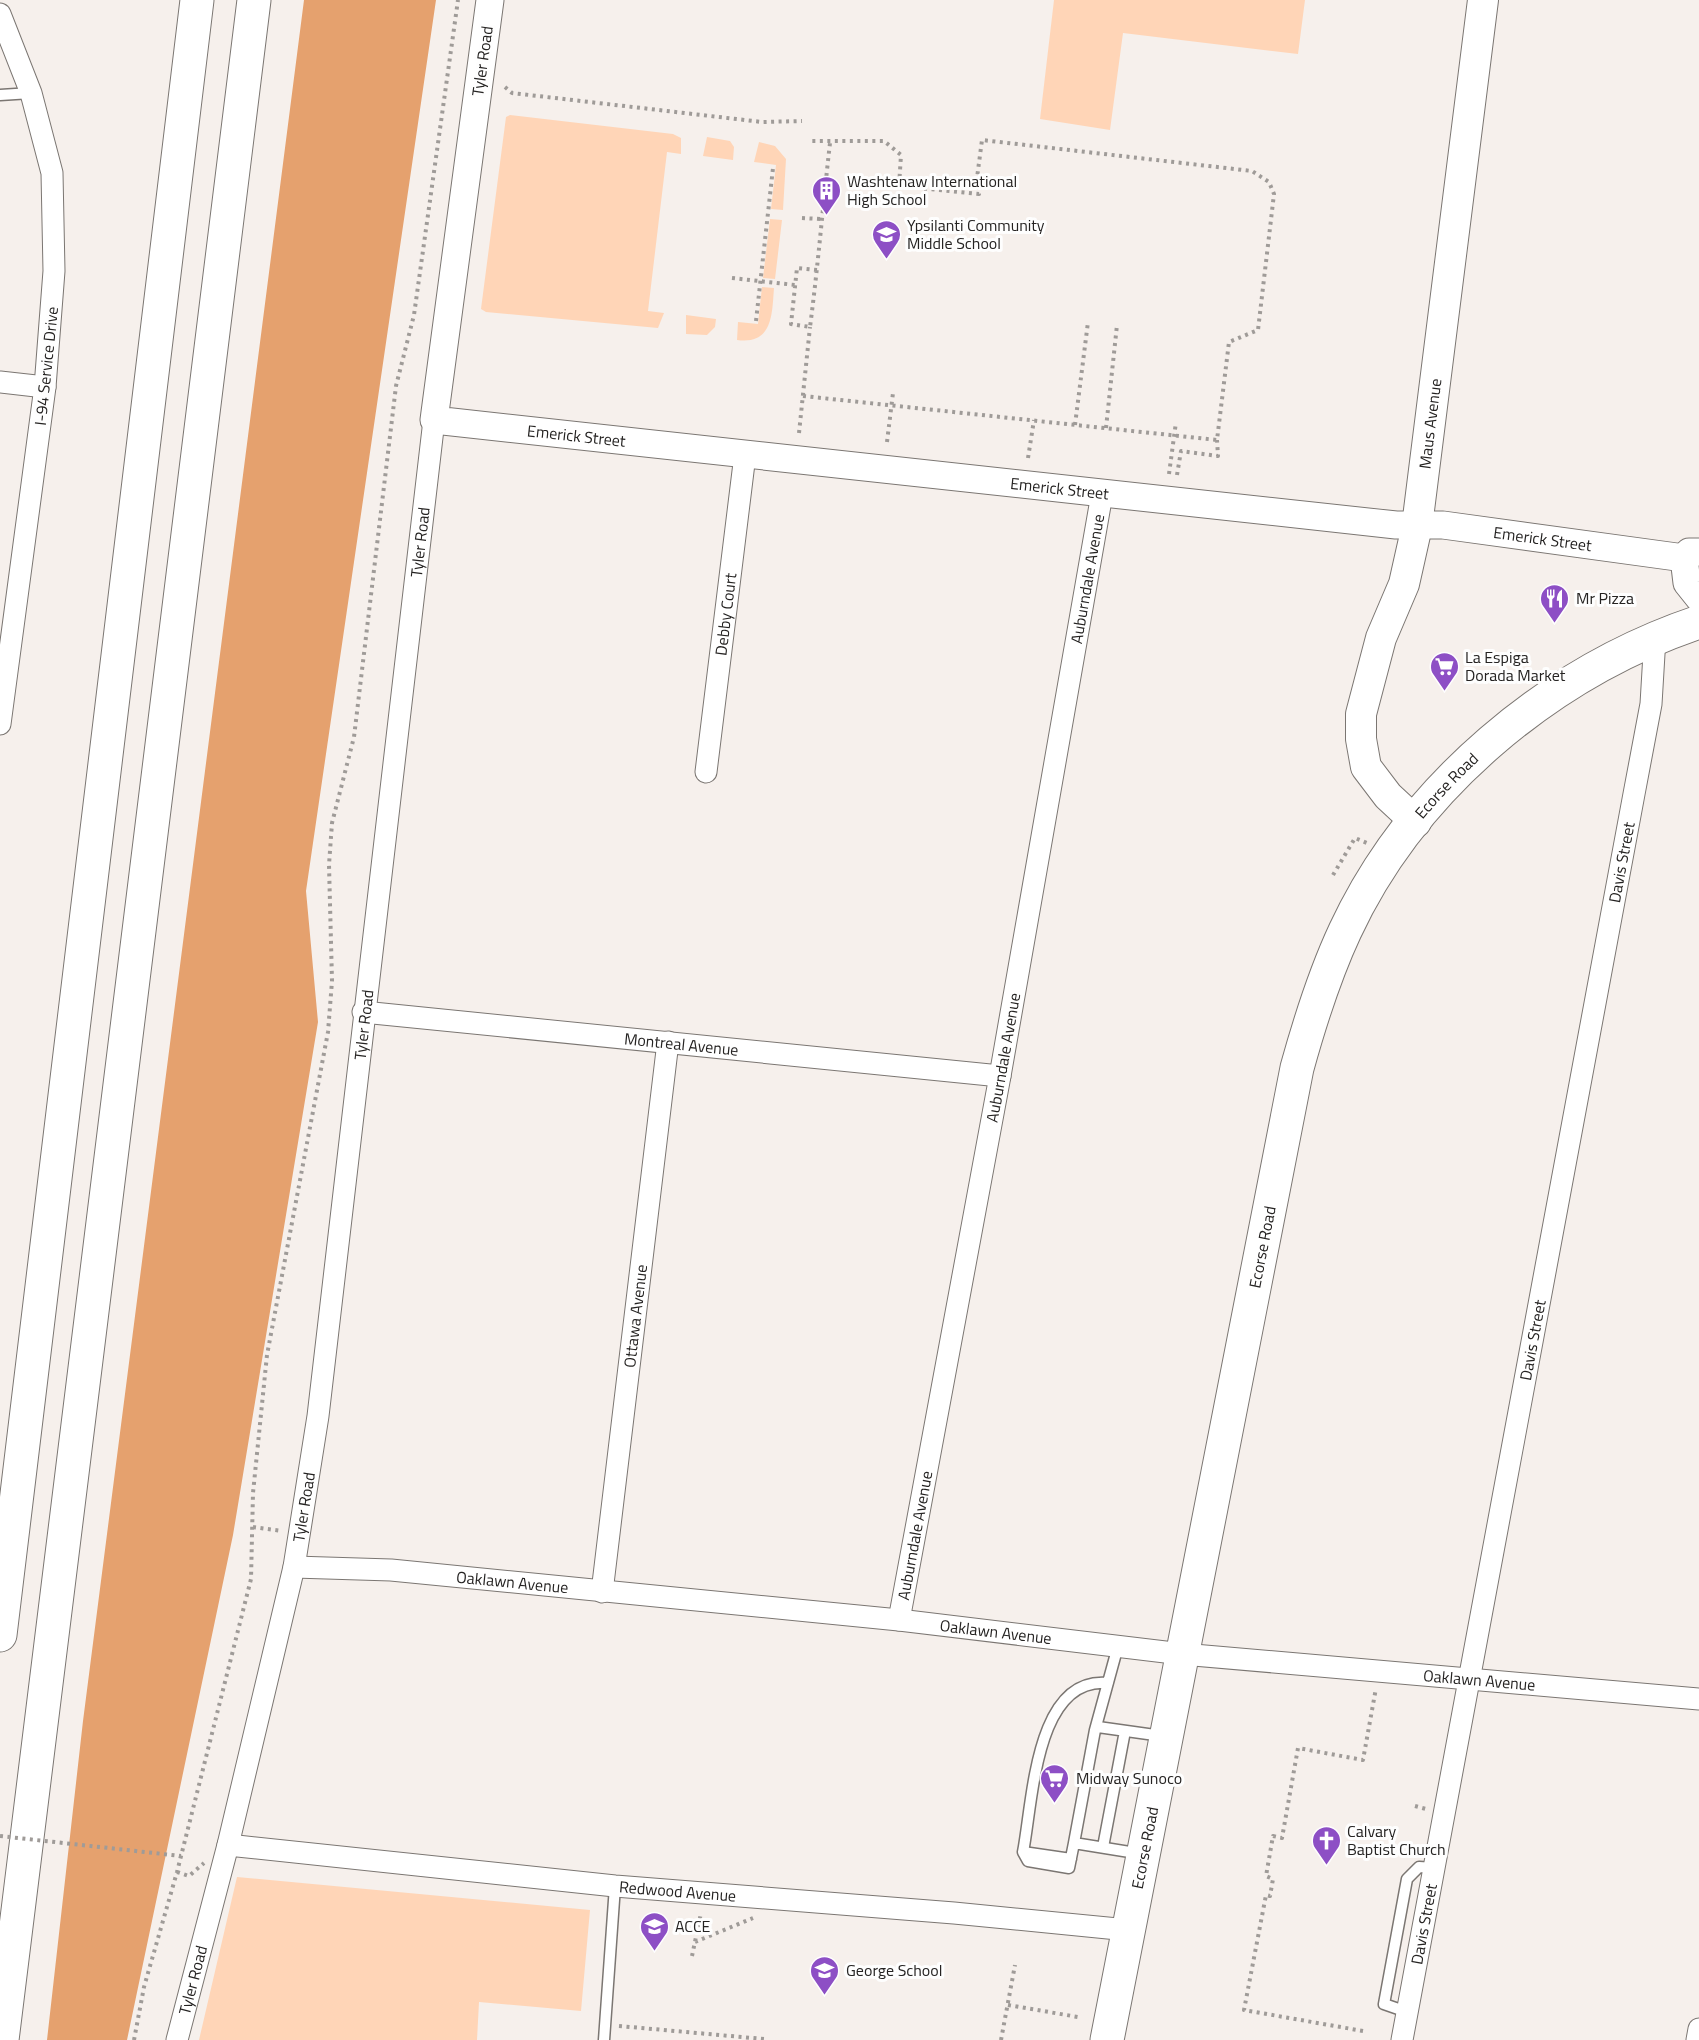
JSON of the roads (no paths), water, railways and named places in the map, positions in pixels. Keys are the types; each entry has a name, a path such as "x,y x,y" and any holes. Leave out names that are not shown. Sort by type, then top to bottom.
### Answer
{"main road":[{"path":"0,1635 197,0"},
{"path":"2,2040 254,0"},
{"name":"Maus Avenue","path":"1416,822 1388,796 1366,767 1361,739 1361,714 1381,638 1404,584 1417,526 1483,0"},
{"name":"Ecorse Road","path":"1107,2040 1297,1068 1311,1017 1349,924 1378,873 1416,822 1450,781 1513,723 1591,669 1655,637 1699,622"}],"street":[{"name":"Tyler Road","path":"177,2040 228,1845 294,1567 318,1416 363,1012 434,420 490,0"},
{"name":"I-94 Service Drive","path":"0,14 31,93 51,173 54,271 45,387 0,724"},
{"path":"0,382 45,387"},
{"name":"Emerick Street","path":"434,420 1102,494 1417,526 1443,525 1694,552"},
{"name":"Debby Court","path":"706,772 745,455"},
{"name":"Auburndale Avenue","path":"899,1620 1000,1076 1102,494"},
{"path":"1694,552 1687,583 1699,598"},
{"name":"Davis Street","path":"1402,2040 1472,1678 1650,704 1655,637"},
{"name":"Montreal Avenue","path":"363,1012 1000,1076"},
{"name":"Ottawa Avenue","path":"602,1592 668,1042"},
{"name":"Oaklawn Avenue","path":"294,1567 391,1570 899,1620 1182,1654 1379,1669 1699,1699"},
{"name":"Redwood Avenue","path":"228,1845 615,1886 954,1912 1128,1930"},
{"path":"1697,2040 1699,2030"}],"lane":[{"path":"0,95 31,93"},
{"path":"1108,1683 1094,1681 1079,1686 1055,1713 1044,1733 1023,1851 1071,1859 1098,1727 1118,1646"},
{"path":"1098,1727 1166,1737"},
{"path":"1103,1847 1125,1731"},
{"path":"1074,1843 1143,1854"},
{"path":"604,2040 615,1886"}],"place":[{"name":"Washtenaw International High School","path":"826,216"},
{"name":"Ypsilanti Community Middle School","path":"886,260"},
{"name":"Mr Pizza","path":"1555,624"},
{"name":"La Espiga Dorada Market","path":"1444,692"},
{"name":"Midway Sunoco","path":"1055,1804"},
{"name":"Calvary Baptist Church","path":"1326,1866"},
{"name":"ACCE","path":"654,1952"},
{"name":"George School","path":"825,1996"}]}
